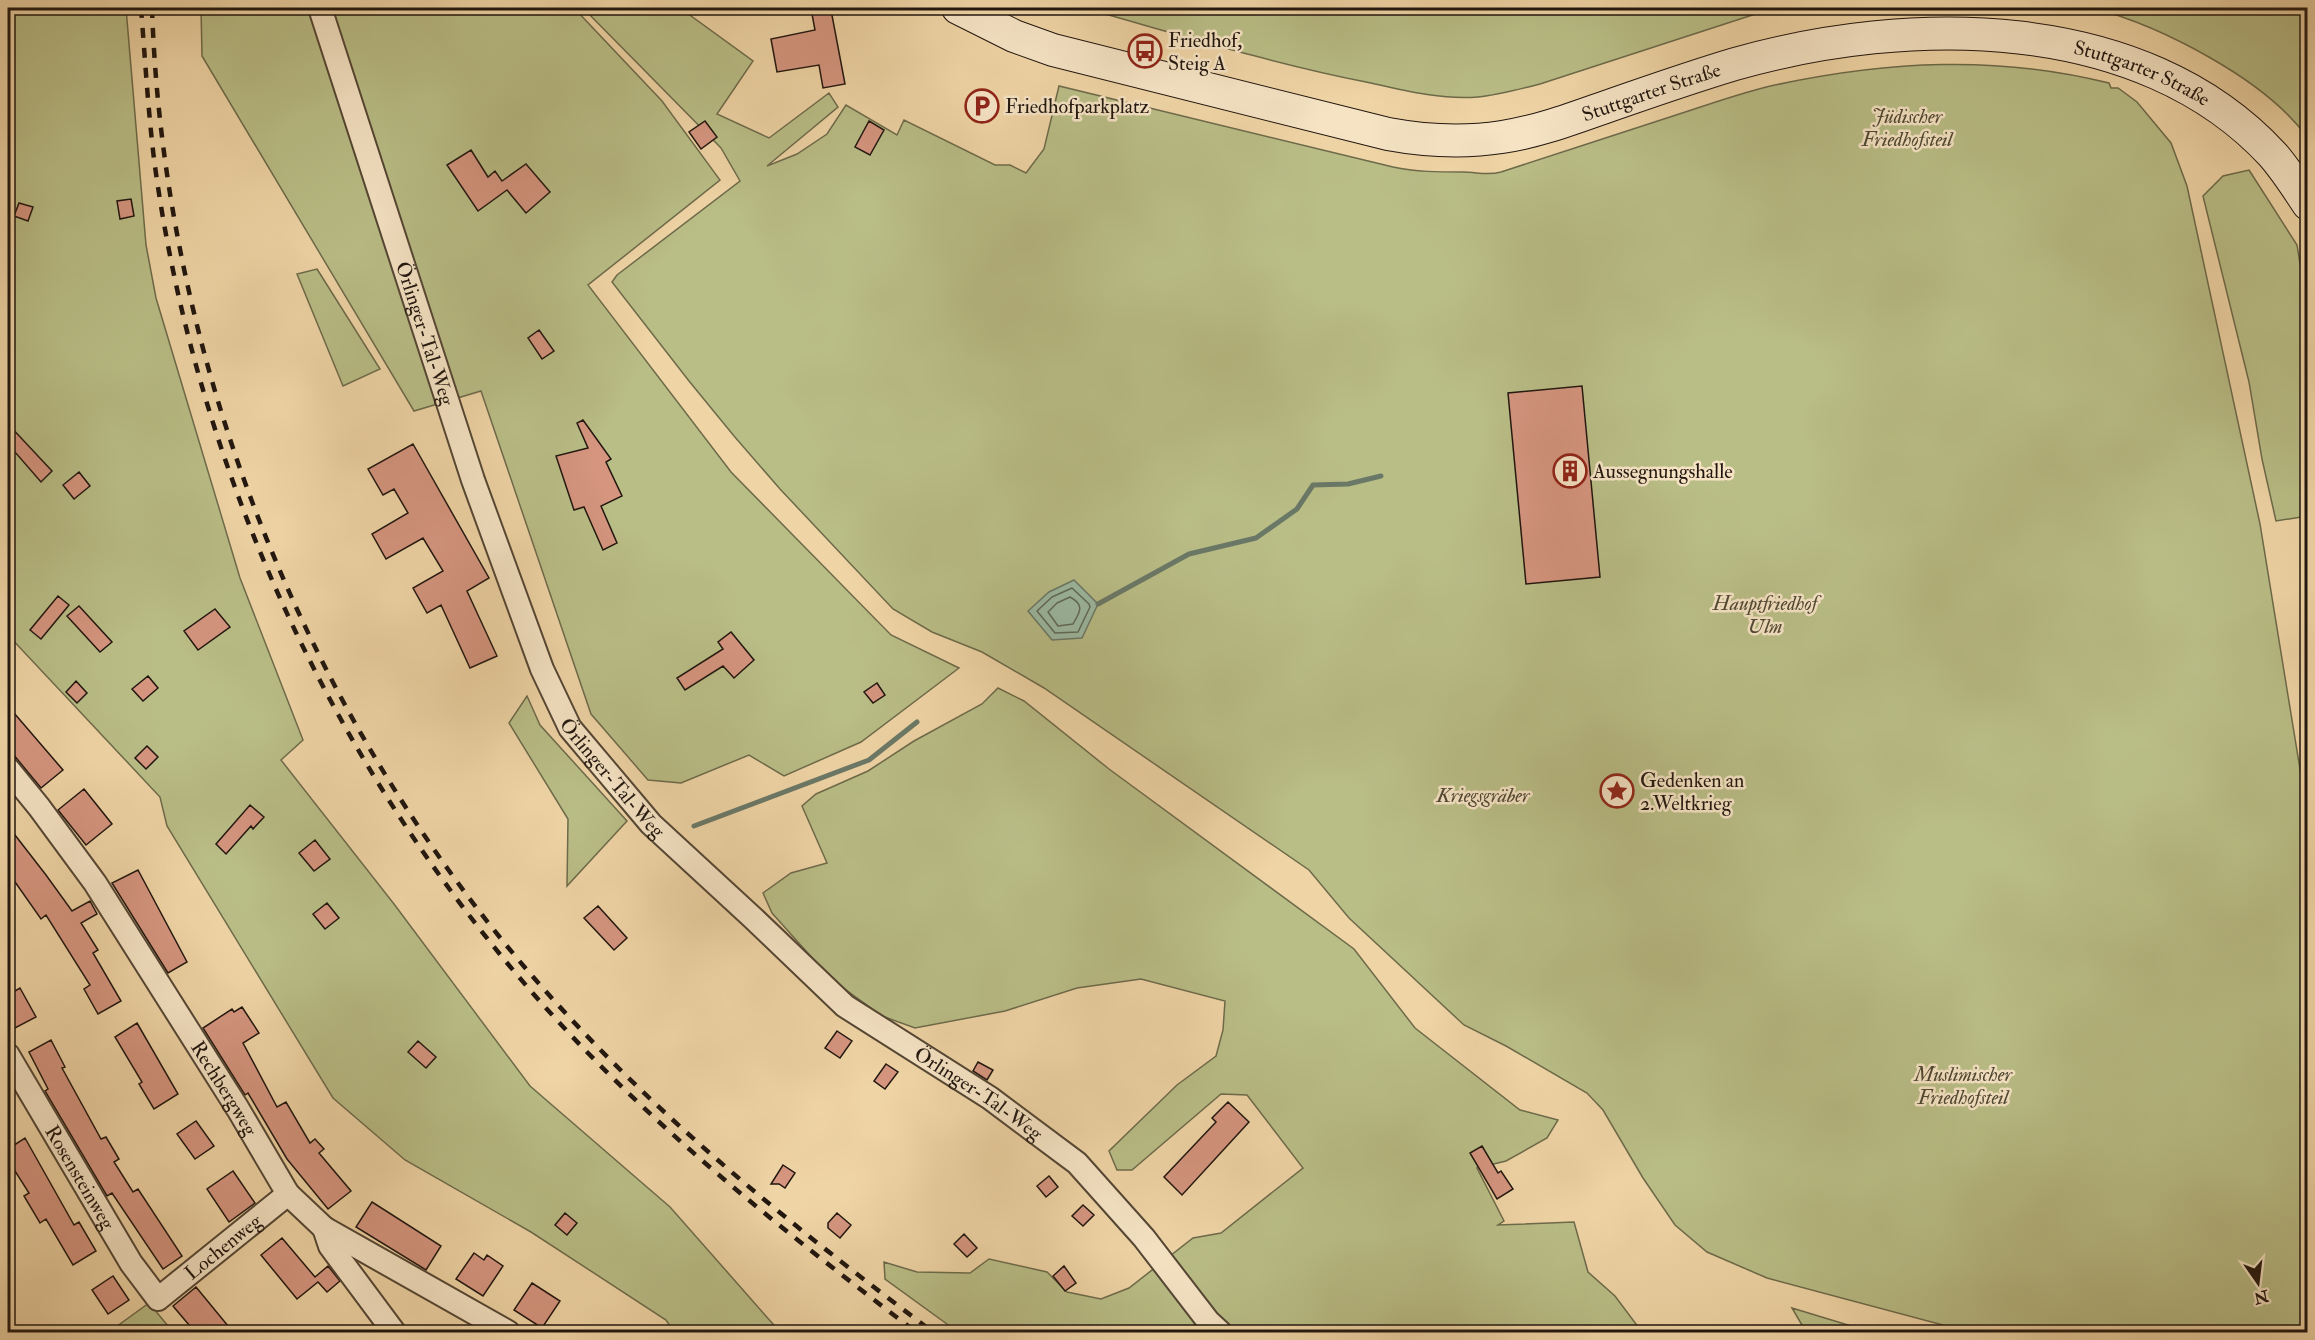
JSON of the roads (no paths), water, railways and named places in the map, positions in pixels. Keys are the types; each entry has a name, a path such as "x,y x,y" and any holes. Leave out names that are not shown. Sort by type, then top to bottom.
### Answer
{"main road":[{"name":"Stuttgarter Straße","path":"958,8 1005,20 1062,53 1368,129 1414,139 1447,141 1503,137 1542,128 1714,71 1777,53 1820,45 1875,38 1926,35 1989,35 2038,40 2085,49 2135,64 2200,96 2262,144 2283,168 2307,204"}],"street":[{"name":"Örlinger-Tal-Weg","path":"320,8 473,480 542,669 570,728 651,824 845,1006 990,1098 1077,1163 1144,1238 1208,1321 1220,1332"},
{"name":"Rechbergweg","path":"8,769 95,883 238,1109 288,1194 324,1228 508,1332"},
{"name":"Rosensteinweg","path":"8,1055 131,1263 158,1299"},
{"name":"Lochenweg","path":"158,1299 288,1194"},
{"path":"324,1228 330,1246 394,1332"}],"water":[{"path":"1074,580 1098,604 1082,638 1052,640 1028,611 1049,592"}],"waterway":[{"path":"1098,604 1189,554 1256,538 1297,509 1313,485 1348,484 1381,476"},
{"path":"694,826 869,760 917,722"}],"railway":[{"path":"141,8 154,159 176,283 207,405 249,524 300,640 359,752 427,858 503,958 587,1052 705,1163 788,1233 916,1332"},
{"path":"152,8 163,144 186,279 221,412 268,543 326,668 394,788 472,901 559,1006 602,1051 646,1095 738,1178 933,1332"}],"place":[{"name":"Friedhof, Steig A","path":"1145,51"},
{"name":"Friedhofparkplatz","path":"982,106"},
{"name":"Aussegnungshalle","path":"1570,471"},
{"name":"Gedenken an 2.Weltkrieg","path":"1617,791"}],"park label":[{"name":"Jüdischer Friedhofsteil","path":"1907,128"},
{"name":"Hauptfriedhof Ulm","path":"1765,614"},
{"name":"Kriegsgräber","path":"1483,795"},
{"name":"Muslimischer Friedhofsteil","path":"1963,1086"}]}
